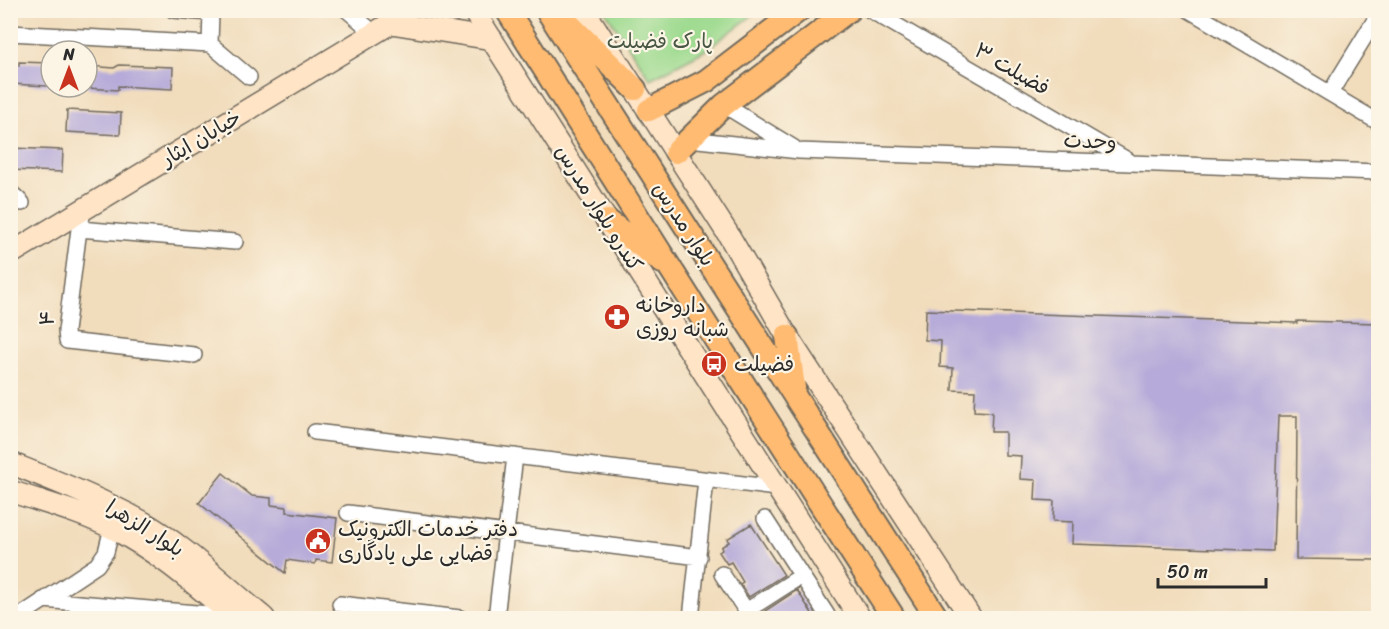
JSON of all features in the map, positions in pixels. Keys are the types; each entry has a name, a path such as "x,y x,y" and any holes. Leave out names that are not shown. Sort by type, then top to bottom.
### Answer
{"main road":[{"name":"کندرو بلوار مدرس","path":"473,10 861,618"},
{"name":"بلوار مدرس","path":"507,10 725,357 892,616"},
{"name":"بلوار مدرس","path":"548,10 937,618"},
{"path":"555,10 635,89"},
{"path":"584,10 649,110 683,146 728,234 787,336 971,618"},
{"path":"649,110 706,81 799,10"},
{"path":"683,146 724,105 849,10"},
{"path":"394,19 492,39"},
{"name":"خیابان ایثار","path":"10,254 394,19"},
{"path":"706,81 701,87 700,94 703,102 716,108 724,105"},
{"path":"608,221 673,271"},
{"path":"787,336 795,395"},
{"name":"بلوار الزهرا","path":"10,463 86,493 143,522 177,546 264,618"},
{"name":"بلوار الزهرا","path":"10,491 112,528 166,561 234,617"},
{"path":"892,616 922,595"}],"street":[{"path":"173,10 211,13 210,44"},
{"path":"347,10 394,19"},
{"name":"فضیلت ۳","path":"870,10 1133,163"},
{"path":"1189,10 1378,122"},
{"path":"1330,93 1378,15"},
{"path":"10,33 210,44 249,77"},
{"path":"724,105 799,151"},
{"name":"وحدت","path":"683,146 1378,172"},
{"path":"10,192 22,203"},
{"name":"۴","path":"84,208 79,229 66,331 67,341 194,355"},
{"path":"79,229 235,242"},
{"path":"315,432 777,488"},
{"path":"496,618 515,456"},
{"path":"691,618 706,480"},
{"path":"348,513 699,556"},
{"path":"765,519 827,615"},
{"path":"17,618 97,565 106,552 112,528"},
{"path":"722,574 748,615 801,576"},
{"path":"42,600 234,617"},
{"path":"340,604 460,618"}],"green space":[{"name":"پارک فضیلت","path":"605,11 758,11 706,50 650,79"}],"building":[{"path":"19,62 39,63 39,86 10,84 10,65 19,66"},
{"path":"119,65 173,67 172,89 118,86 118,90 99,89 99,67 114,68"},
{"path":"67,110 121,113 120,135 66,132"},
{"path":"10,148 63,150 62,172 10,170"},
{"path":"926,310 1297,323 1297,321 1378,323 1378,560 1296,559 1297,416 1278,416 1273,551 1072,544 1073,522 1053,521 1054,501 1035,500 1036,480 1020,479 1021,456 1005,455 1005,432 991,432 992,412 974,411 975,391 952,390 953,368 940,367 941,341 925,340"},
{"path":"223,473 252,496 271,498 271,505 287,507 287,512 337,518 332,562 316,560 315,564 287,560 285,573 199,503"},
{"path":"751,524 784,575 749,597 740,584 743,582 731,562 727,564 719,552 722,550 721,547 729,542 727,539"},
{"path":"797,590 815,618 769,618 765,611"}],"place":[{"name":"داروخانه شبانه روزی","path":"617,317"},
{"name":"فضیلت","path":"714,364"},
{"name":"دفتر خدمات الکترونیک قضایی علی یادگاری","path":"318,541"}]}
